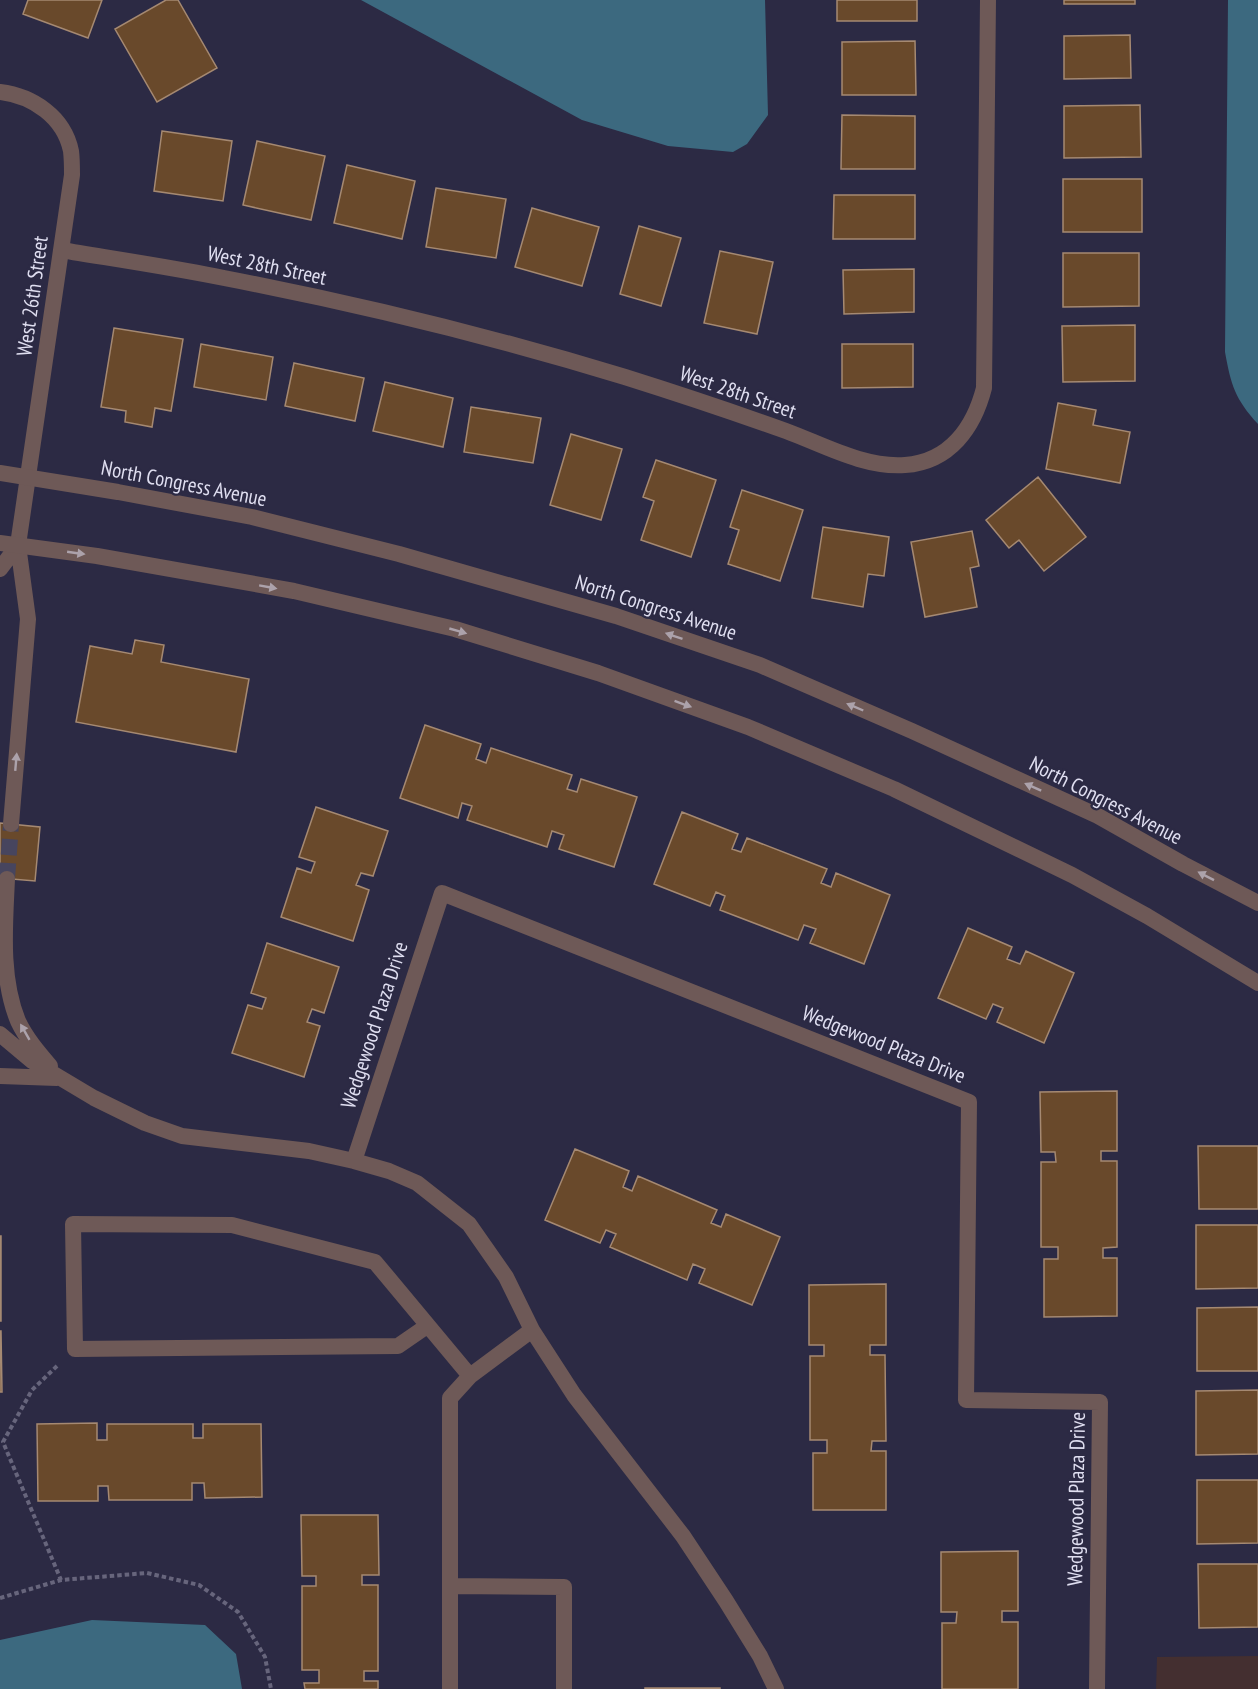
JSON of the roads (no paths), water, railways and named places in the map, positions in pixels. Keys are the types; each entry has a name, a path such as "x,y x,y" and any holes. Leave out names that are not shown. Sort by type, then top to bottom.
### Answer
{"street":[{"name":"West 28th Street","path":"61,250 224,278 387,313 509,344 626,378 785,431 863,460 885,466 908,465 930,459 952,446 968,429 978,410 984,387 988,0"},
{"name":"West 26th Street","path":"0,92 27,98 47,111 62,129 71,151 72,175 18,545"},
{"name":"North Congress Avenue","path":"0,473 252,518 399,554 616,616 760,665 1098,816 1258,903"},
{"path":"0,543 97,556 294,591 455,629 598,673 748,727 894,789 1072,875 1147,916 1258,983"},
{"path":"0,569 18,545"},
{"path":"11,824 28,619 18,545"},
{"path":"8,879 5,958 10,996 18,1021 34,1048 61,1078"},
{"name":"Wedgewood Plaza Drive","path":"354,1161 442,894 969,1102 966,1400 1100,1402 1097,1689"},
{"path":"0,1034 32,1061 94,1098 145,1123 182,1136 289,1148 354,1161 389,1171 417,1183 469,1224 506,1277 532,1330 574,1395 683,1536 760,1656 776,1689"},
{"path":"0,1076 61,1078"},
{"path":"427,1326 398,1346 75,1349 73,1224 232,1225 375,1262 470,1376"},
{"path":"450,1689 450,1398 470,1376 532,1330"},
{"path":"450,1586 564,1587 564,1689"}],"water":[{"path":"361,0 765,0 768,115 747,144 733,152 668,146 582,120"},
{"path":"1228,0 1258,0 1258,424 1235,391 1225,352"},
{"path":"92,1620 205,1625 236,1654 242,1689 0,1689 0,1640"}],"tunnel":[{"path":"7,879 11,824"}]}
